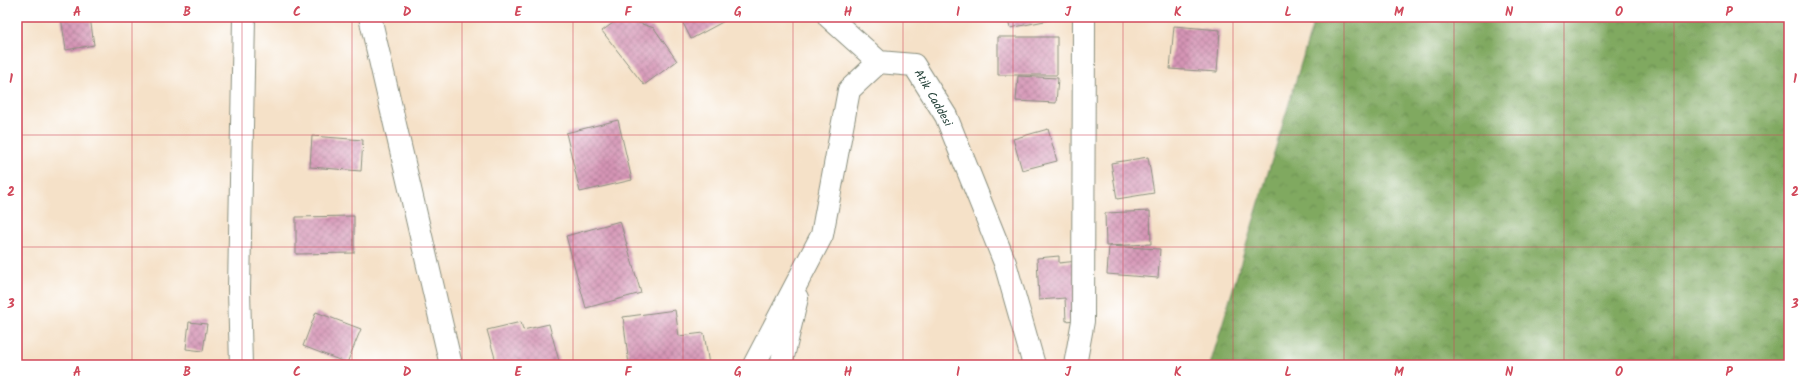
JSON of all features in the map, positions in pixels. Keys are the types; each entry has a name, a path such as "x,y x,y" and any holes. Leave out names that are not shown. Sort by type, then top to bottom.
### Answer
{"street":[{"path":"241,365 239,290 244,17"},
{"path":"370,17 451,365"},
{"path":"754,365 822,235 849,90 879,62 828,17"},
{"path":"1075,365 1083,321 1084,17"},
{"name":"Atik Caddesi","path":"879,62 914,65 946,116 1005,264 1034,365"},
{"path":"781,365 805,265"}],"green space":[{"path":"1315,17 1789,17 1789,365 1210,365"}],"building":[{"path":"61,17 90,17 94,45 66,50"},
{"path":"621,17 654,28 677,61 644,85 602,31"},
{"path":"680,17 729,17 730,18 691,39"},
{"path":"1007,17 1059,17 1059,18 1010,28"},
{"path":"1174,26 1220,30 1217,72 1170,69"},
{"path":"998,37 1057,37 1057,75 998,75"},
{"path":"1018,76 1058,78 1056,103 1016,101"},
{"path":"618,120 632,180 580,192 566,133"},
{"path":"1048,129 1057,161 1022,170 1013,139"},
{"path":"312,136 363,140 361,171 310,167"},
{"path":"1148,157 1154,193 1117,199 1111,163"},
{"path":"1150,211 1151,244 1106,246 1105,213"},
{"path":"354,216 354,253 296,254 296,217"},
{"path":"620,221 641,293 586,308 566,236"},
{"path":"1109,246 1160,249 1158,278 1107,274"},
{"path":"1059,256 1059,263 1078,261 1082,319 1066,321 1065,298 1039,300 1037,258"},
{"path":"675,310 679,336 704,333 709,365 629,365 623,317"},
{"path":"316,312 361,329 347,363 303,346"},
{"path":"189,322 207,324 203,351 186,349"},
{"path":"521,322 523,330 549,324 559,361 545,365 497,365 487,330"}]}
